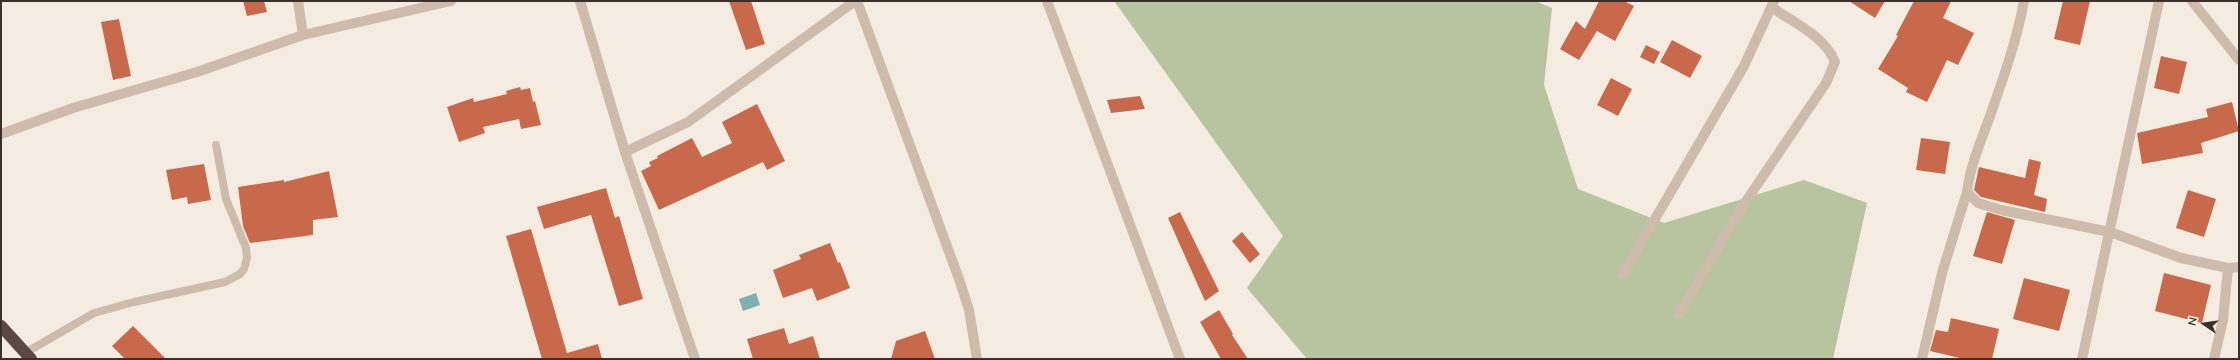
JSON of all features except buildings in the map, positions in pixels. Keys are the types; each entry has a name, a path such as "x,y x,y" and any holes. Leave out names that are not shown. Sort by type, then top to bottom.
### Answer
{"highway":[{"path":"1,326 28,356"}],"street":[{"path":"298,1 303,35"},
{"path":"1,134 74,108 196,72 303,35 451,1"},
{"path":"580,1 625,152 695,359"},
{"path":"625,152 688,122 856,1 959,279 969,310 977,359"},
{"path":"1047,1 1180,359"},
{"path":"1922,359 1942,273 1967,192 1969,175 1995,102 2020,20 2024,1"},
{"path":"2082,359 2159,1"},
{"path":"2192,1 2239,60"},
{"path":"1623,274 1744,66 1772,4 1811,34 1831,52 1835,62 1826,83 1740,210 1679,314"},
{"path":"1967,192 1978,203 2001,210 2110,232 2181,258 2228,268 2239,267"},
{"path":"2214,359 2223,320 2228,268"}],"lane":[{"path":"28,356 94,313 134,302 225,282 240,274 244,269 247,258 246,248 226,199 216,145"}],"green space":[{"path":"1114,1 1535,1 1552,8 1544,85 1578,189 1664,223 1804,180 1867,203 1833,359 1307,359 1247,288 1283,236"}],"water":[{"path":"756,293 760,305 743,311 739,299"}]}
